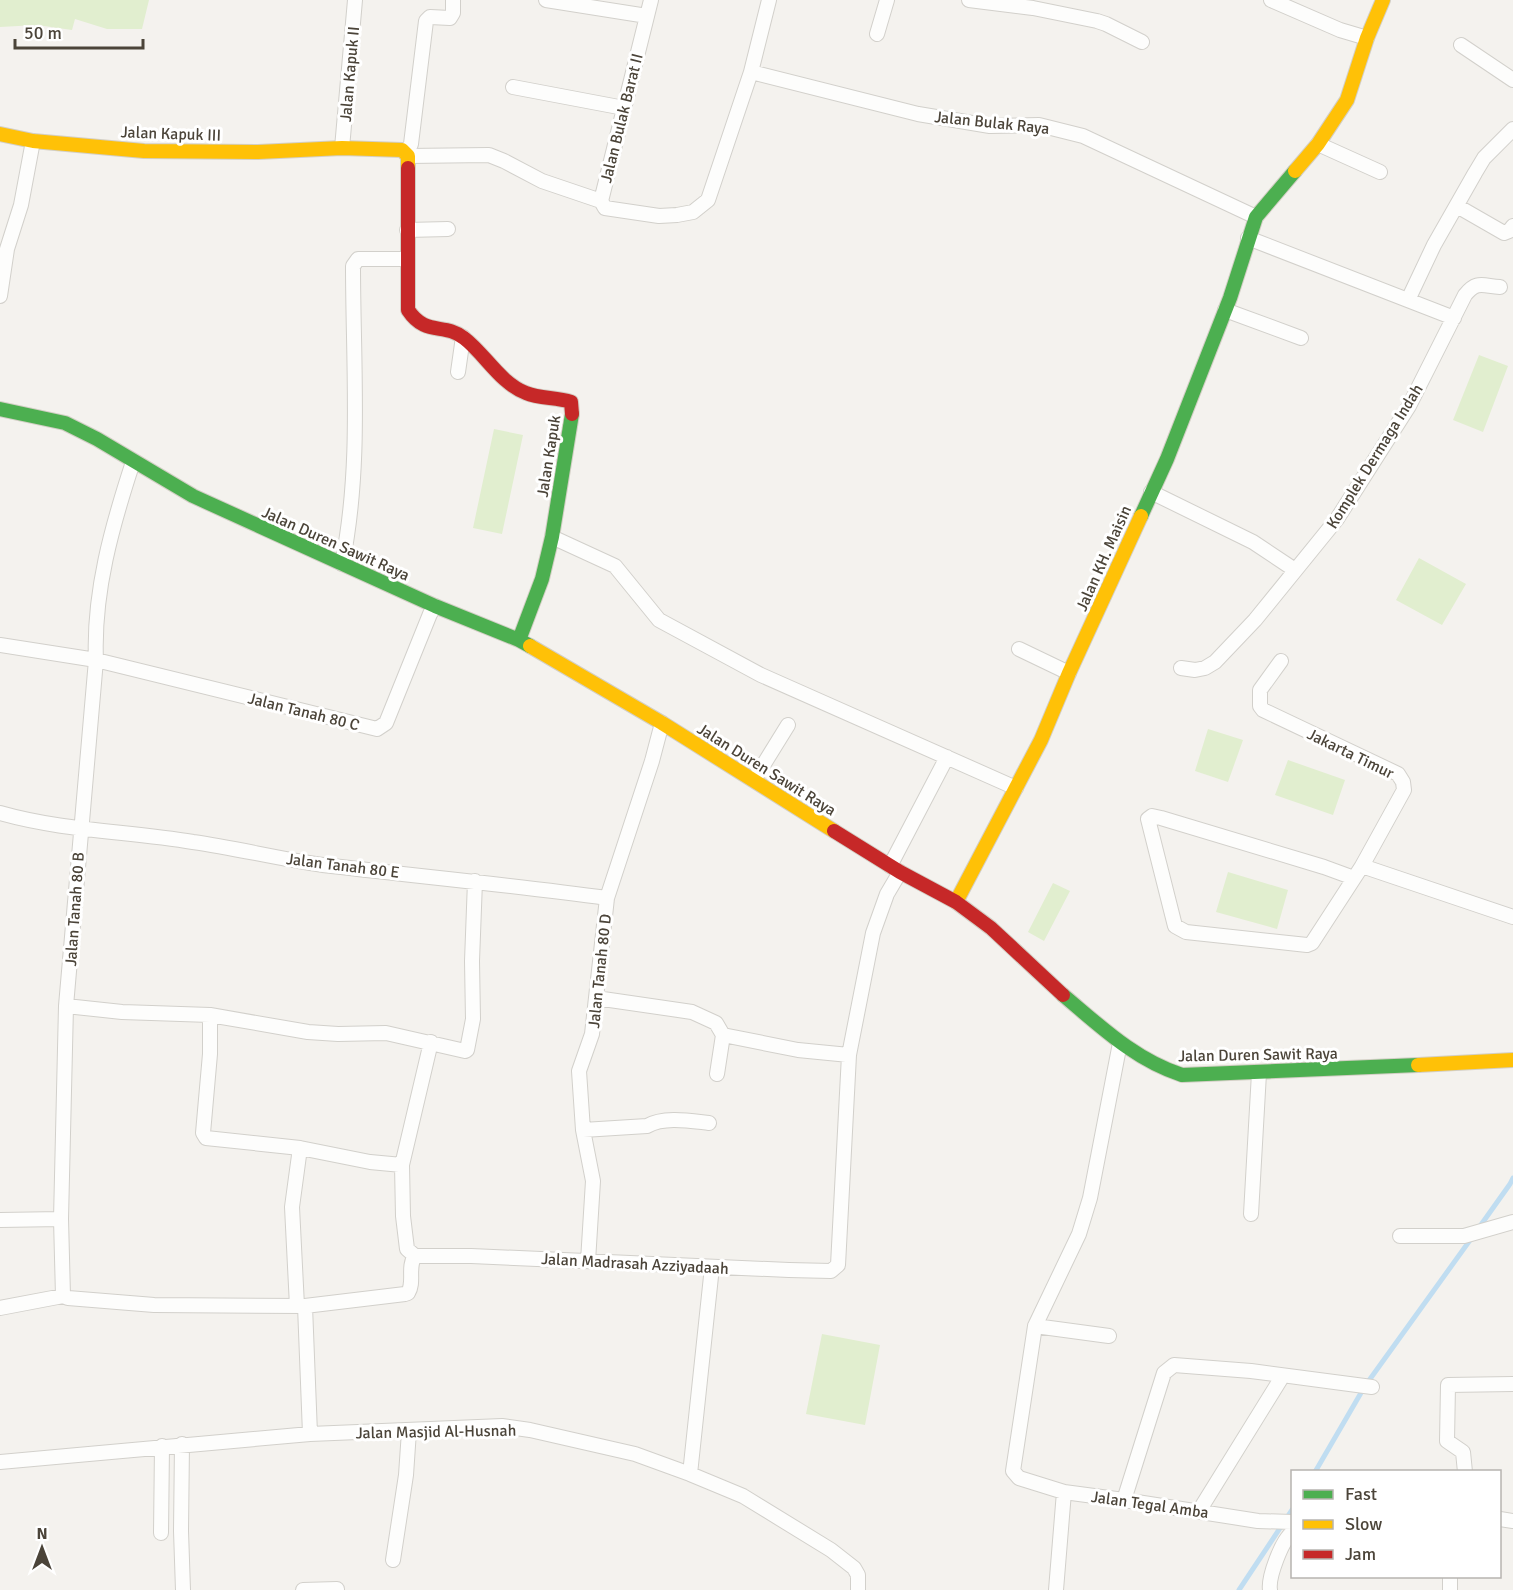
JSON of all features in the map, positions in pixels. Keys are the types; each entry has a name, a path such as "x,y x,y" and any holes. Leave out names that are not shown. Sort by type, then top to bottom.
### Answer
{"street":[{"name":"Jalan Kapuk II","path":"342,148 355,0"},
{"path":"407,154 411,144 426,21 430,17 450,18 453,13 453,0"},
{"path":"546,0 647,16"},
{"name":"Jalan Bulak Barat II","path":"651,0 601,201 605,208 659,216 693,212 702,206 708,200 751,72"},
{"path":"751,72 769,0"},
{"path":"878,34 887,0"},
{"path":"969,0 1033,8 1097,21 1143,42"},
{"path":"1271,0 1340,30 1367,38"},
{"name":"Jalan KH. Maisin","path":"956,902 1041,740 1069,673 1167,459 1225,310 1256,217 1318,144 1347,100 1367,38 1383,0"},
{"path":"1461,45 1513,80"},
{"name":"Jalan Bulak Raya","path":"751,72 918,114 990,126 1039,124 1083,136 1256,217"},
{"path":"513,87 624,108"},
{"path":"1408,300 1434,245 1484,158 1513,129"},
{"name":"Jalan Kapuk III","path":"0,134 33,141 144,151 258,152 342,148"},
{"path":"0,296 7,249 21,205 33,141"},
{"path":"1318,144 1380,172"},
{"path":"342,148 402,150 407,154 489,155 504,160 542,181 601,201"},
{"name":"Jalan Kapuk","path":"407,154 408,310 412,318 420,325 456,333 463,337 518,389 532,395 571,402 573,409 552,537 542,579 519,640"},
{"path":"1457,206 1504,233 1513,226"},
{"path":"407,230 448,229"},
{"path":"1248,238 1454,318"},
{"path":"342,564 347,539 353,471 355,403 353,267 358,259 408,259"},
{"name":"Komplek Dermaga Indah","path":"1181,668 1196,670 1215,662 1255,620 1337,519 1409,406 1465,294 1471,287 1478,284 1500,287"},
{"path":"1225,310 1301,338"},
{"path":"458,372 463,337"},
{"name":"Jalan Duren Sawit Raya","path":"0,405 65,423 97,439 193,496 435,606 519,640 662,723 896,869 956,902 991,928 1062,994 1120,1043 1160,1068 1182,1075 1513,1060"},
{"name":"Jalan Tanah 80 B","path":"63,1296 61,1219 66,1006 96,660 94,629 105,560 133,462"},
{"path":"1151,492 1253,542 1295,570"},
{"path":"552,537 615,566 659,620 761,675 1016,788"},
{"name":"Jalan Tanah 80 C","path":"0,645 96,660 377,729 386,723 435,606"},
{"path":"1019,649 1069,673"},
{"name":"Jakarta Timur","path":"1281,661 1260,690 1260,706 1263,710 1398,774 1403,782 1404,790 1362,866"},
{"name":"Jalan Tanah 80 D","path":"588,1261 592,1180 584,1130 579,1071 592,1034 607,898 652,761 662,723"},
{"path":"754,780 788,725"},
{"name":"Jalan Madrasah Azziyadaah","path":"415,1256 831,1271 835,1269 838,1265 849,1055 873,933 896,869 947,757"},
{"name":"Jalan Tanah 80 E","path":"0,813 30,821 80,829 191,841 320,864 607,898"},
{"path":"1354,878 1161,818 1152,816 1148,819 1175,927 1186,932 1307,945 1312,943 1362,866 1513,917"},
{"path":"66,1006 122,1012 210,1015 308,1032 386,1033 462,1051 467,1050 473,1019 472,961 476,881"},
{"path":"596,998 692,1012 716,1023 723,1035 717,1074"},
{"path":"210,1015 210,1054 204,1136 210,1140 300,1148 370,1162 402,1165"},
{"path":"723,1035 798,1050 849,1055"},
{"path":"0,1308 63,1296 154,1305 301,1306 408,1293 411,1288 411,1260 415,1256 407,1249 403,1216 402,1165 431,1042"},
{"path":"1109,1336 1035,1326 1079,1234 1090,1198 1120,1043"},
{"path":"1251,1214 1259,1073"},
{"path":"584,1130 647,1126 653,1123 681,1120 709,1123"},
{"path":"300,1148 291,1207 310,1434"},
{"path":"0,1220 61,1219"},
{"path":"1400,1236 1464,1236 1513,1222"},
{"path":"690,1474 712,1267"},
{"name":"Jalan Tegal Amba","path":"1035,1326 1013,1471 1019,1478 1072,1493 1258,1521 1291,1522"},
{"path":"1124,1500 1164,1373 1174,1365 1251,1371 1282,1377 1372,1387"},
{"path":"1199,1511 1282,1377"},
{"path":"1465,1470 1463,1452 1447,1441 1448,1385 1513,1384"},
{"name":"Jalan Masjid Al-Husnah","path":"0,1462 310,1434 502,1426 530,1430 635,1455 743,1496 831,1550 855,1568 858,1575 858,1590"},
{"path":"393,1560 406,1475 409,1431"},
{"path":"182,1444 183,1590"},
{"path":"161,1533 162,1446"},
{"path":"1056,1590 1072,1493"},
{"path":"1270,1590 1271,1575 1287,1538 1291,1535"},
{"path":"303,1590 337,1589"}],"green space":[{"path":"0,0 149,0 142,29 107,29 75,19 72,30 37,25 0,27"},
{"path":"1479,355 1508,366 1483,432 1453,420"},
{"path":"494,429 523,435 502,534 473,528"},
{"path":"1419,558 1466,584 1442,625 1396,600"},
{"path":"1208,729 1243,740 1228,782 1195,771"},
{"path":"1288,760 1345,780 1333,815 1275,795"},
{"path":"1228,872 1288,890 1277,929 1216,912"},
{"path":"1053,883 1070,891 1044,941 1028,932"},
{"path":"822,1334 880,1345 865,1425 806,1414"}],"waterway":[{"path":"1478,1229 1513,1178"},
{"path":"1316,1470 1365,1386 1473,1236"},
{"path":"1239,1590 1291,1512"}],"traffic: fast":[{"path":"1141,516 1167,459 1230,298 1256,217 1295,171"},
{"path":"0,409 65,423 97,439 193,496 435,606 530,646"},
{"path":"519,640 542,579 552,537 572,414"},
{"path":"1063,995 1133,1051 1165,1069 1182,1075 1418,1065"}],"traffic: slow":[{"path":"1295,171 1318,144 1347,100 1367,38 1383,0"},
{"path":"0,134 33,141 144,151 258,152 342,148 402,150 408,156 408,168"},
{"path":"956,902 1041,740 1141,516"},
{"path":"530,646 662,723 834,831"},
{"path":"1418,1065 1513,1060"}],"traffic: jam":[{"path":"408,168 408,310 422,324 457,333 464,338 500,375 517,388 531,395 571,402 572,414"},
{"path":"834,831 900,872 956,902 991,928 1063,995"}]}
